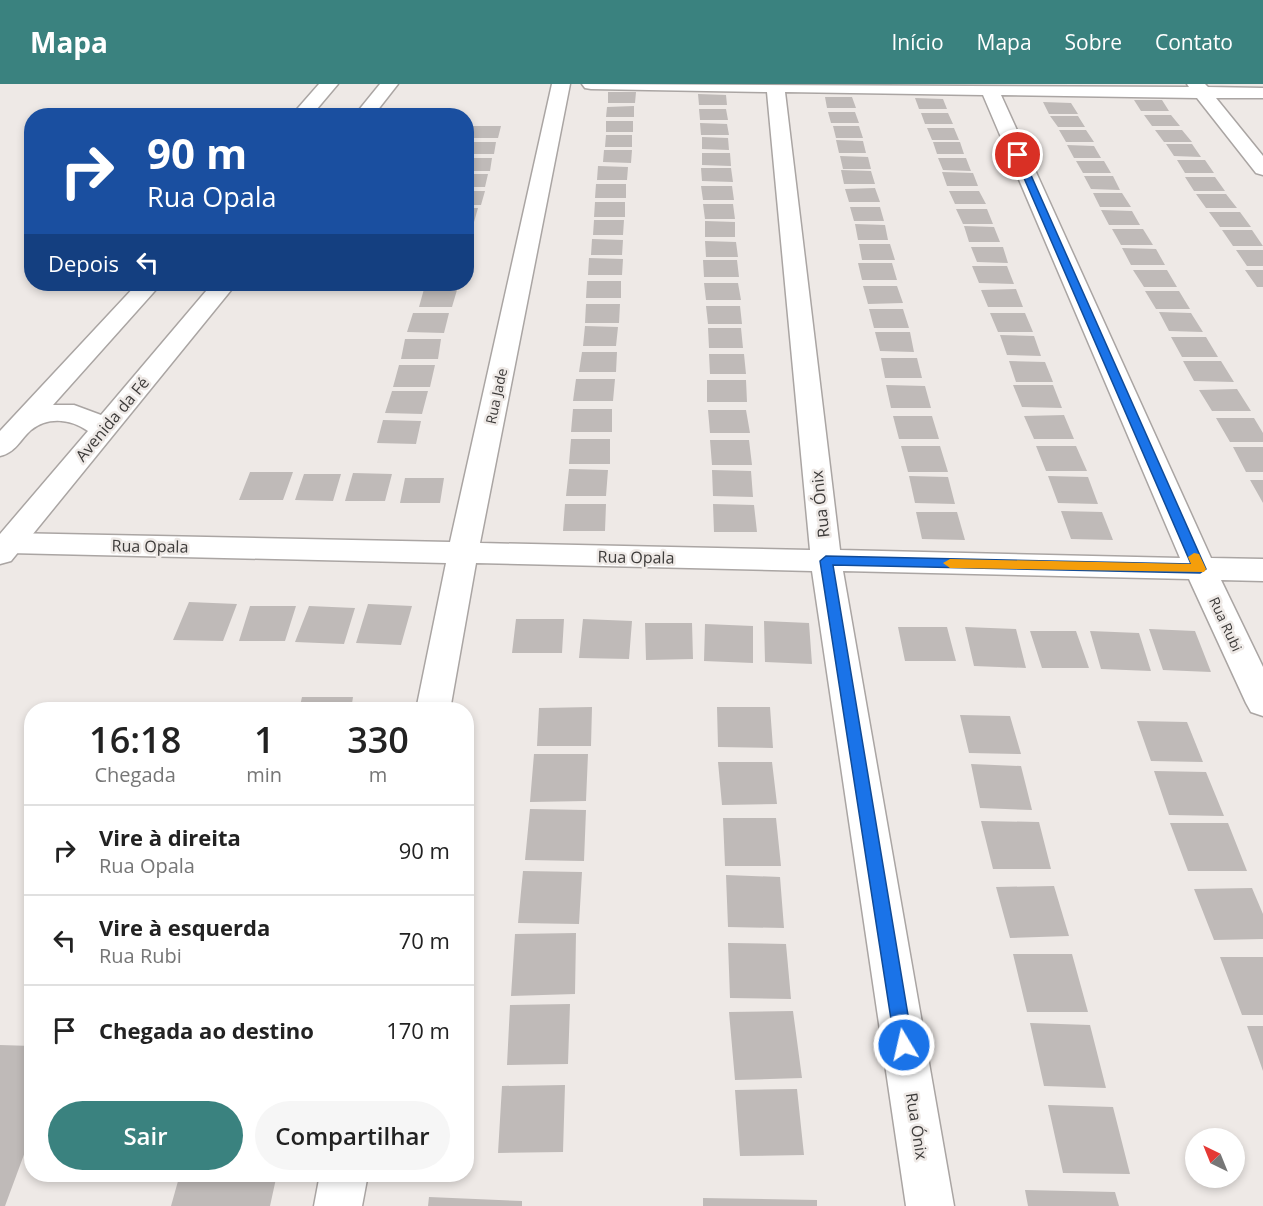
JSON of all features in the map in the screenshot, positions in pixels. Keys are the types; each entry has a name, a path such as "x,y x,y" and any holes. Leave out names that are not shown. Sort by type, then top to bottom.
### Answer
{"street":[{"path":"307,108 329,84"},
{"path":"370,108 390,84"},
{"name":"Rua Jade","path":"435,702 463,553 561,84"},
{"path":"591,84 1199,88 1263,93"},
{"name":"Rua Ónix","path":"775,85 826,561 930,1206"},
{"name":"Rua Rubi","path":"988,87 1200,569 1263,703"},
{"path":"1199,88 1263,169"},
{"path":"0,448 143,291"},
{"name":"Avenida da Fé","path":"5,548 218,291"},
{"path":"25,422 50,414 73,412 83,414 102,429"},
{"name":"Rua Opala","path":"5,548 463,553 1263,570"},
{"path":"338,1206 342,1182"}],"building":[{"path":"608,92 636,92 635,103 608,103"},
{"path":"698,94 726,95 727,105 699,105"},
{"path":"825,97 852,97 856,108 827,108"},
{"path":"915,98 943,99 947,109 919,109"},
{"path":"1134,100 1162,100 1169,111 1141,111"},
{"path":"1043,102 1071,103 1078,114 1049,114"},
{"path":"634,106 634,117 606,117 607,107"},
{"path":"699,109 726,109 728,120 700,120"},
{"path":"828,112 855,112 859,123 831,123"},
{"path":"921,113 948,113 953,124 925,124"},
{"path":"1144,115 1171,115 1180,126 1152,126"},
{"path":"1050,116 1078,116 1085,127 1058,127"},
{"path":"606,121 633,121 633,132 606,132"},
{"path":"700,123 727,124 729,135 701,135"},
{"path":"474,126 501,126 498,138 474,138"},
{"path":"833,126 859,126 863,138 836,138"},
{"path":"927,128 954,128 959,140 932,140"},
{"path":"1059,130 1086,130 1094,142 1066,142"},
{"path":"1155,130 1182,130 1192,142 1164,142"},
{"path":"606,135 632,135 632,147 605,147"},
{"path":"702,137 728,138 729,150 702,149"},
{"path":"836,140 863,141 866,153 839,153"},
{"path":"474,142 496,142 494,154 474,154"},
{"path":"933,142 960,142 964,154 937,154"},
{"path":"1166,144 1192,144 1201,157 1174,156"},
{"path":"1067,145 1094,146 1101,158 1074,158"},
{"path":"604,150 632,150 631,163 603,162"},
{"path":"702,153 730,153 731,166 702,165"},
{"path":"840,156 868,157 871,169 843,169"},
{"path":"474,158 492,158 490,171 474,171"},
{"path":"938,158 966,158 971,171 943,170"},
{"path":"1177,160 1205,160 1214,173 1185,173"},
{"path":"1076,161 1104,161 1111,173 1083,173"},
{"path":"598,166 628,167 627,180 597,180"},
{"path":"701,168 731,168 733,182 702,181"},
{"path":"841,170 871,171 875,184 844,184"},
{"path":"942,172 973,173 978,186 947,186"},
{"path":"474,174 488,174 485,187 474,187"},
{"path":"1084,176 1113,176 1120,190 1091,189"},
{"path":"1185,177 1215,177 1225,191 1194,191"},
{"path":"596,184 626,184 626,198 595,198"},
{"path":"701,186 732,186 734,200 703,200"},
{"path":"875,188 880,202 849,202 845,189"},
{"path":"474,191 485,191 481,205 474,205"},
{"path":"949,191 979,191 986,204 955,204"},
{"path":"1093,193 1122,193 1131,207 1100,207"},
{"path":"1196,194 1226,194 1237,208 1206,208"},
{"path":"595,202 625,202 625,217 594,217"},
{"path":"703,204 733,204 735,219 705,219"},
{"path":"850,207 880,207 884,221 854,221"},
{"path":"474,208 478,208 474,222"},
{"path":"956,209 987,209 993,224 963,224"},
{"path":"1101,210 1132,211 1140,225 1109,225"},
{"path":"1209,212 1240,212 1251,227 1220,227"},
{"path":"594,220 624,220 623,235 593,235"},
{"path":"705,221 735,222 735,237 705,237"},
{"path":"855,224 885,225 888,240 858,240"},
{"path":"964,226 994,227 1000,242 969,242"},
{"path":"1112,229 1143,229 1153,245 1121,245"},
{"path":"1222,230 1252,230 1263,246 1233,246"},
{"path":"592,239 623,240 622,255 591,255"},
{"path":"705,241 736,242 738,257 706,257"},
{"path":"859,244 890,244 895,260 862,260"},
{"path":"971,247 1003,247 1008,263 977,262"},
{"path":"1122,248 1156,249 1165,265 1131,265"},
{"path":"1236,250 1263,250 1263,266 1247,266"},
{"path":"589,258 623,259 622,275 588,275"},
{"path":"703,260 737,260 739,277 704,277"},
{"path":"858,263 892,263 897,280 862,280"},
{"path":"972,266 1007,266 1014,284 979,283"},
{"path":"1133,270 1167,270 1177,287 1144,287"},
{"path":"1245,270 1263,270 1263,287 1257,287"},
{"path":"587,281 621,281 621,298 586,298"},
{"path":"704,283 738,283 741,300 706,300"},
{"path":"863,286 897,286 903,303 868,304"},
{"path":"1016,289 1023,307 988,307 981,290"},
{"path":"423,291 457,291 452,307 419,307"},
{"path":"1145,291 1179,291 1190,309 1156,309"},
{"path":"586,304 620,304 619,323 585,323"},
{"path":"706,306 740,306 742,324 708,324"},
{"path":"869,309 903,309 909,328 874,328"},
{"path":"1159,312 1191,313 1203,332 1169,331"},
{"path":"413,313 449,313 444,333 407,332"},
{"path":"990,313 1025,313 1033,332 998,332"},
{"path":"585,326 618,327 616,346 583,346"},
{"path":"708,328 741,328 743,348 709,348"},
{"path":"875,332 910,332 914,352 880,351"},
{"path":"1000,335 1034,336 1041,356 1007,355"},
{"path":"1171,337 1206,337 1218,357 1182,357"},
{"path":"405,339 441,339 438,359 401,359"},
{"path":"582,352 617,352 616,372 579,372"},
{"path":"709,354 744,354 746,374 710,374"},
{"path":"881,358 917,358 922,378 885,378"},
{"path":"1009,361 1045,362 1053,382 1016,382"},
{"path":"1183,361 1221,361 1234,382 1194,381"},
{"path":"399,365 435,365 430,387 393,387"},
{"path":"576,379 615,379 613,401 573,401"},
{"path":"707,380 746,380 747,402 707,402"},
{"path":"886,385 925,386 931,408 891,408"},
{"path":"1013,385 1053,385 1062,408 1022,407"},
{"path":"1237,389 1251,411 1212,411 1199,390"},
{"path":"392,391 428,391 422,414 385,413"},
{"path":"573,409 612,409 612,432 571,432"},
{"path":"708,410 746,410 750,433 710,433"},
{"path":"1064,415 1074,439 1034,439 1024,416"},
{"path":"893,416 932,416 939,439 899,439"},
{"path":"1216,418 1254,418 1263,433 1263,442 1230,442"},
{"path":"383,420 421,421 416,444 377,443"},
{"path":"571,439 610,439 610,464 569,464"},
{"path":"710,440 749,440 752,465 712,465"},
{"path":"901,446 940,446 948,472 908,472"},
{"path":"1036,446 1076,446 1087,471 1046,471"},
{"path":"1233,447 1263,447 1263,472 1246,472"},
{"path":"569,469 608,470 606,496 566,496"},
{"path":"712,470 751,471 753,497 713,496"},
{"path":"250,472 293,472 283,500 239,500"},
{"path":"353,473 392,474 385,501 345,501"},
{"path":"304,474 341,474 333,501 295,500"},
{"path":"909,476 948,477 955,504 915,503"},
{"path":"1048,476 1088,477 1098,504 1058,503"},
{"path":"405,478 444,478 440,503 400,503"},
{"path":"1250,480 1263,480 1263,503"},
{"path":"565,504 606,504 605,531 563,531"},
{"path":"713,504 754,505 757,532 714,532"},
{"path":"1061,511 1102,512 1113,540 1071,539"},
{"path":"916,512 957,512 965,540 922,539"},
{"path":"189,602 237,604 223,641 173,640"},
{"path":"368,604 412,606 401,645 356,643"},
{"path":"250,606 296,606 285,641 239,641"},
{"path":"309,606 355,608 344,644 295,642"},
{"path":"516,619 564,619 562,653 512,653"},
{"path":"583,619 632,621 629,659 579,658"},
{"path":"764,621 809,623 812,664 765,662"},
{"path":"645,623 692,623 693,659 646,660"},
{"path":"705,624 753,626 753,663 704,661"},
{"path":"898,627 947,627 956,661 905,661"},
{"path":"965,627 1016,629 1026,668 974,666"},
{"path":"1149,629 1195,631 1211,672 1163,670"},
{"path":"1030,631 1076,631 1089,668 1042,668"},
{"path":"1090,631 1139,633 1151,671 1101,669"},
{"path":"302,697 353,697 352,702 301,702"},
{"path":"592,707 591,746 537,746 539,708"},
{"path":"717,707 770,707 773,748 718,747"},
{"path":"960,715 1010,716 1021,754 969,753"},
{"path":"1137,721 1187,722 1203,762 1151,761"},
{"path":"534,754 588,754 586,801 530,802"},
{"path":"718,762 772,762 777,804 722,805"},
{"path":"971,764 1021,766 1032,810 980,808"},
{"path":"1154,771 1206,772 1224,816 1169,815"},
{"path":"530,809 586,810 584,861 525,860"},
{"path":"723,818 776,818 781,866 725,866"},
{"path":"981,821 1039,822 1051,869 993,869"},
{"path":"1170,823 1228,823 1247,871 1188,871"},
{"path":"523,871 582,872 579,924 518,923"},
{"path":"726,875 780,877 784,928 728,927"},
{"path":"1054,886 1069,936 1010,938 996,887"},
{"path":"1252,888 1263,914 1263,939 1214,940 1194,889"},
{"path":"576,933 575,994 511,996 515,934"},
{"path":"728,943 786,944 791,999 730,998"},
{"path":"1013,954 1072,954 1088,1012 1027,1012"},
{"path":"1220,957 1263,957 1263,1015 1242,1015"},
{"path":"570,1004 568,1064 507,1065 510,1005"},
{"path":"793,1011 802,1078 735,1080 729,1012"},
{"path":"1030,1023 1090,1025 1106,1088 1044,1086"},
{"path":"1247,1026 1263,1026 1263,1071"},
{"path":"0,1045 24,1046 24,1155 5,1206 0,1206"},
{"path":"565,1085 563,1152 498,1153 502,1086"},
{"path":"797,1089 804,1155 740,1156 735,1090"},
{"path":"1048,1105 1113,1107 1130,1174 1063,1173"},
{"path":"178,1182 275,1182 270,1206 171,1206"},
{"path":"1025,1190 1115,1192 1119,1206 1028,1206"},
{"path":"429,1197 522,1201 522,1206 428,1206"},
{"path":"703,1198 817,1200 817,1206 703,1206"}],"slow traffic":[{"path":"950,563 1200,569 1194,557"}],"route":[{"path":"904,1045 826,561 1200,569 1018,155"}]}
